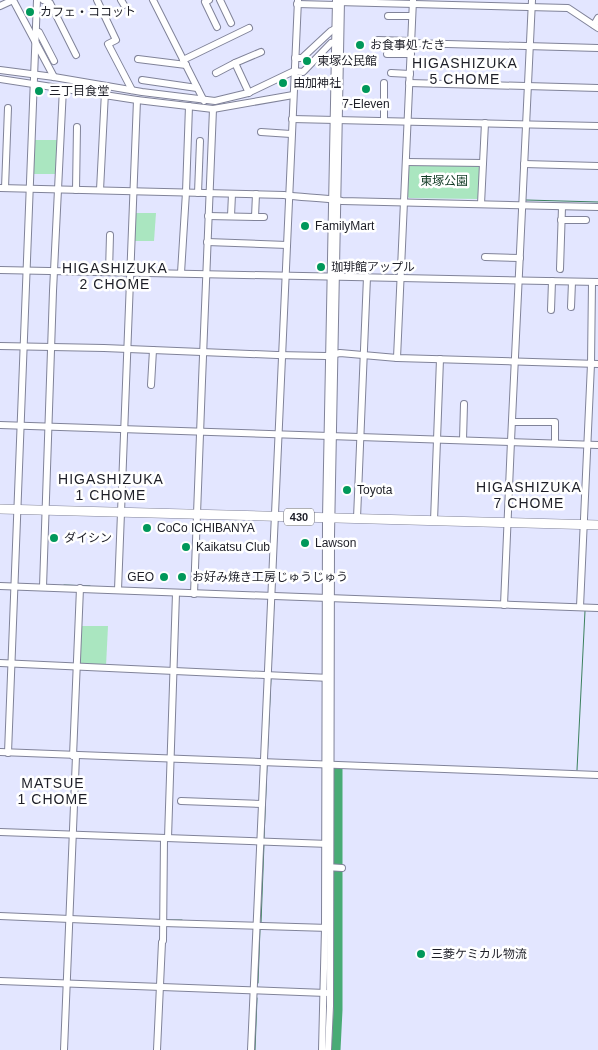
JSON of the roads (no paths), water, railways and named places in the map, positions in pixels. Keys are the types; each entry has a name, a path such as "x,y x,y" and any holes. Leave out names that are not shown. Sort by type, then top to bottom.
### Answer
{"highway":[{"name":"430","path":"0,509 17,512 46,513 583,527 598,525"},
{"name":"430","path":"0,514 17,512"},
{"name":"430","path":"329,520 358,518 507,525"},
{"name":"430","path":"583,527 598,530"}],"street":[{"path":"0,6 13,0 54,78"},
{"path":"8,753 37,0"},
{"path":"44,0 50,3 76,55"},
{"path":"97,0 116,40 108,44 132,90"},
{"path":"153,0 197,88 211,109 194,591"},
{"path":"209,0 205,2 217,27"},
{"path":"220,0 231,23"},
{"path":"328,1050 328,928 333,867 328,844 328,598 338,2"},
{"path":"397,358 413,2"},
{"path":"251,1050 263,842 262,804 270,675 274,519 284,355 287,276 286,245 291,196 291,134 294,119 293,95 297,72 299,3 532,4 568,8 596,26 598,18"},
{"path":"504,602 532,4"},
{"path":"388,16 412,16"},
{"path":"138,59 185,62 249,28"},
{"path":"297,58 302,58 331,30 338,28"},
{"path":"36,31 39,32 54,61"},
{"path":"378,40 598,48"},
{"path":"0,70 216,101 249,93 297,72 303,72 331,43 338,42"},
{"path":"216,73 261,52"},
{"path":"387,54 410,54"},
{"path":"235,64 249,93"},
{"path":"391,74 410,74"},
{"path":"0,79 137,100 211,109 293,95"},
{"path":"142,80 197,88"},
{"path":"384,83 384,120"},
{"path":"409,83 598,88"},
{"path":"100,190 105,86"},
{"path":"43,585 51,347 63,88"},
{"path":"119,97 120,88"},
{"path":"118,588 137,100"},
{"path":"181,273 189,106"},
{"path":"8,108 2,188 198,192 404,202 598,208"},
{"path":"294,119 598,126"},
{"path":"481,204 485,123"},
{"path":"76,190 77,127"},
{"path":"261,132 291,134"},
{"path":"198,192 200,141"},
{"path":"406,162 483,163"},
{"path":"524,164 598,166"},
{"path":"231,216 232,194"},
{"path":"255,217 256,194"},
{"path":"560,269 562,206"},
{"path":"208,216 264,217"},
{"path":"562,220 586,220"},
{"path":"110,235 110,272"},
{"path":"207,242 286,245"},
{"path":"485,257 520,258"},
{"path":"0,270 595,282 594,364 587,444 580,605"},
{"path":"358,518 368,277"},
{"path":"551,310 552,282"},
{"path":"571,307 572,282"},
{"path":"0,346 326,356 340,353 397,358 594,364"},
{"path":"151,385 153,350"},
{"path":"434,521 440,359"},
{"path":"463,440 464,404"},
{"path":"512,422 555,422 555,443"},
{"path":"0,425 598,445"},
{"path":"0,586 43,585 80,588 118,588 176,593 194,591 328,598 504,602 580,605 598,608"},
{"path":"64,1050 68,918 73,835 76,667 80,588"},
{"path":"157,1050 176,593"},
{"path":"0,663 328,678"},
{"path":"0,752 265,761 598,776"},
{"path":"181,801 262,804"},
{"path":"0,832 328,844"},
{"path":"0,916 328,928"},
{"path":"0,981 327,993"},
{"path":"322,1050 327,993"}],"waterway":[{"path":"526,200 598,202"},
{"path":"64,585 90,586"},
{"path":"271,673 274,600"},
{"path":"577,770 585,611"},
{"path":"267,760 271,677"},
{"path":"264,838 267,764"},
{"path":"336,1050 338,1010 338,768"},
{"path":"261,923 264,844"},
{"path":"166,920 182,920"},
{"path":"258,983 260,929"},
{"path":"255,1050 257,998"}],"place":[{"name":"カフェ・ココット","path":"30,12"},
{"name":"お食事処 たき","path":"360,45"},
{"name":"東塚公民館","path":"307,61"},
{"name":"由加神社","path":"283,83"},
{"name":"7-Eleven","path":"366,89"},
{"name":"三丁目食堂","path":"39,91"},
{"name":"FamilyMart","path":"305,226"},
{"name":"珈琲館アップル","path":"321,267"},
{"name":"Toyota","path":"347,490"},
{"name":"CoCo ICHIBANYA","path":"147,528"},
{"name":"ダイシン","path":"54,538"},
{"name":"Lawson","path":"305,543"},
{"name":"Kaikatsu Club","path":"186,547"},
{"name":"GEO","path":"164,577"},
{"name":"お好み焼き工房じゅうじゅう","path":"182,577"},
{"name":"三菱ケミカル物流","path":"421,954"}],"district":[{"name":"HIGASHIZUKA 5 CHOME","path":"465,72"},
{"name":"HIGASHIZUKA 2 CHOME","path":"115,276"},
{"name":"HIGASHIZUKA 1 CHOME","path":"111,488"},
{"name":"HIGASHIZUKA 7 CHOME","path":"529,496"},
{"name":"MATSUE 1 CHOME","path":"53,792"}],"park label":[{"name":"東塚公園","path":"444,181"}]}
